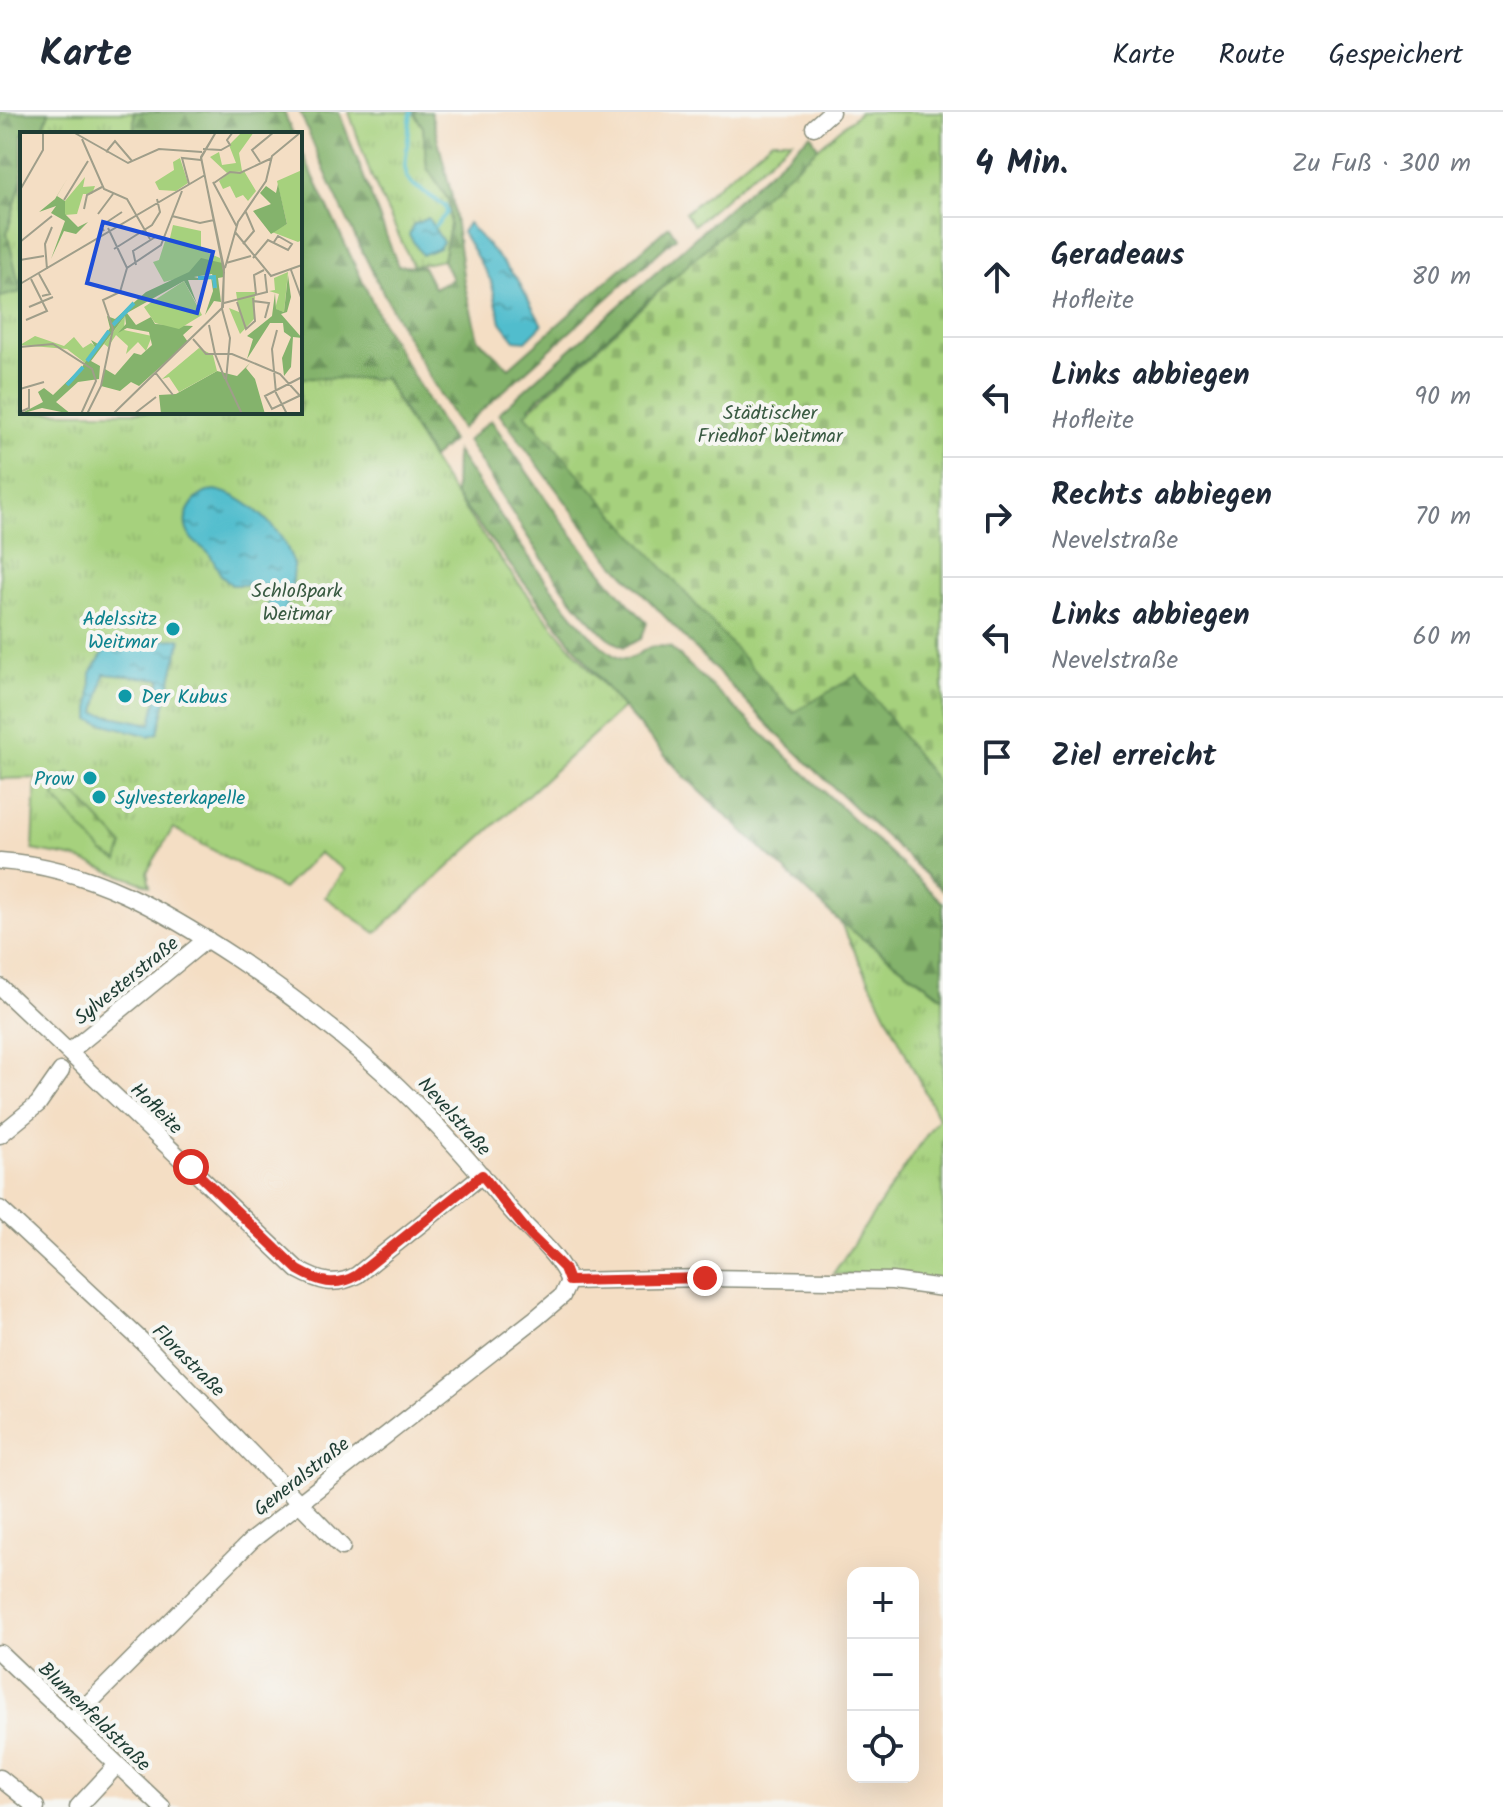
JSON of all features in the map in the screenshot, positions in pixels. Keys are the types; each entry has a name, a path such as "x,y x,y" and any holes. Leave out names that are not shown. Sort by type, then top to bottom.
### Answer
{"street":[{"path":"814,127 831,112"},
{"name":"Nevelstraße","path":"0,861 28,864 106,885 156,907 295,999 386,1072 428,1113 531,1236 564,1268 569,1281"},
{"name":"Sylvesterstraße","path":"69,1052 207,939"},
{"name":"Hofleite","path":"0,987 298,1270 320,1282 340,1282 357,1275 482,1175"},
{"path":"0,1135 38,1104 61,1071"},
{"name":"Florastraße","path":"0,1209 144,1343 342,1547"},
{"path":"569,1281 692,1278 892,1281 943,1288"},
{"name":"Generalstraße","path":"71,1721 251,1541 552,1305 568,1288 569,1281"},
{"name":"Blumenfeldstraße","path":"0,1653 162,1807"},
{"path":"78,1807 117,1765"},
{"path":"0,1778 36,1807"}],"green space":[{"path":"0,112 49,112 42,132 20,132 20,185 7,233 20,292 0,297"},
{"path":"49,112 253,112 261,132 42,132"},
{"path":"134,112 284,112 292,132 134,132"},
{"path":"300,112 339,112 398,266 423,267 434,288 452,279 443,260 450,225 449,201 427,168 423,127 413,112 431,112 452,197 464,282 478,339 509,368 669,226 676,237 461,429 374,274"},
{"path":"349,112 413,112 423,127 427,168 449,201 450,225 443,260 413,266 372,178"},
{"name":"Städtischer Friedhof Weitmar","path":"860,112 943,112 943,790 857,675 793,713 525,414 775,185"},
{"path":"811,134 818,148 529,407 793,712 857,675 943,790 943,891 777,734 605,554 499,413"},
{"path":"772,140 792,140 694,225 685,213"},
{"path":"302,152 383,325 452,441 432,458 385,379 302,378"},
{"name":"Schloßpark Weitmar","path":"20,185 20,291 7,233"},
{"name":"Schloßpark Weitmar","path":"302,224 434,464 515,579 623,708 376,933 325,897 344,870 319,853 283,889 173,828 147,872 150,886 75,858 33,850 36,778 0,779 0,297 20,291 20,414 302,414"},
{"path":"491,420 584,550 647,623 641,639 624,647 604,634 583,613 539,554 467,441"},
{"path":"456,451 561,601 607,650 627,659 653,646 670,647 943,903 943,997 840,922 683,775 623,708 455,495"},
{"path":"70,773 73,776 70,788 123,845 118,861 103,853 54,797 58,779"},
{"path":"840,922 943,998 943,1282 833,1274 938,1118"}],"water":[{"path":"428,218 443,242 439,248 422,255 409,235 413,225"},
{"path":"468,223 518,280 542,325 526,341 515,340 501,322 491,281 462,232"},
{"path":"214,490 251,507 283,540 293,565 291,590 284,615 274,618 268,612 269,585 232,585 227,582 213,559 191,538 186,522 189,508 200,497"},
{"path":"181,639 158,733 149,736 90,720 91,673 103,653 105,642","holes":["104,674 161,679 151,724 96,713"]}],"waterway":[{"path":"411,112 405,166 407,177 412,184 445,206 447,213 435,226"}],"place":[{"name":"Adelssitz Weitmar","path":"173,629"},
{"name":"Der Kubus","path":"125,696"},
{"name":"Prow","path":"90,778"},
{"name":"Sylvesterkapelle","path":"99,797"}],"route":[{"path":"191,1167 298,1270 320,1282 340,1282 357,1275 482,1175 531,1236 564,1268 569,1281 705,1278"}]}
